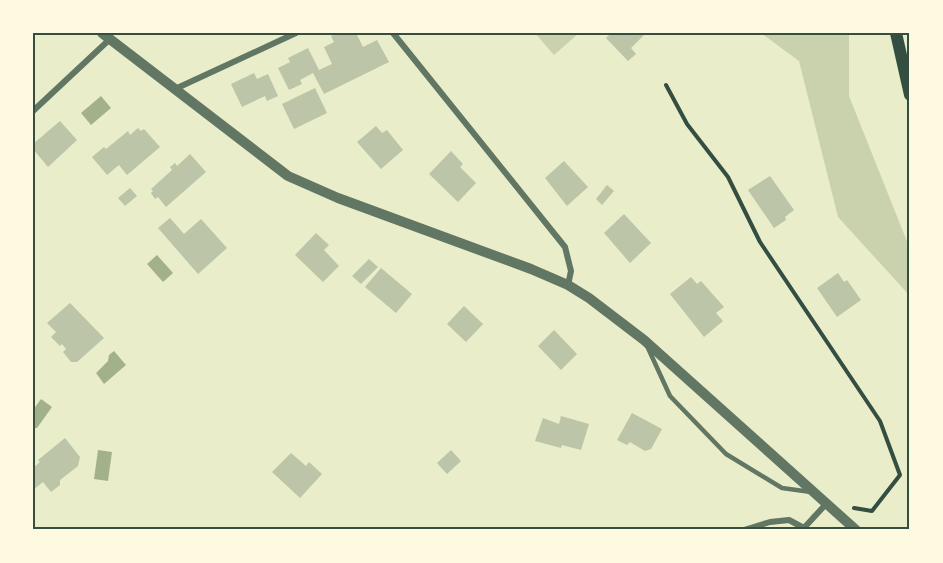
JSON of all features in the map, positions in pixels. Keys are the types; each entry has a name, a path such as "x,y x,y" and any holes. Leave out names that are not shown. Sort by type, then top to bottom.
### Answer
{"main road":[{"path":"896,33 910,95"}],"street":[{"path":"176,89 296,33"},
{"path":"393,33 565,247 571,272 568,285"},
{"path":"33,111 106,36 288,176 329,195 531,269 568,285 589,298 644,340 856,530"},
{"path":"744,530 770,522 789,520 803,529 826,504"}],"lane":[{"path":"644,340 670,396 726,454 782,488 814,493"}],"path":[{"path":"666,85 687,124 728,177 760,242 880,421 900,475 872,511 826,504"}],"shaded area":[{"path":"535,33 579,33 554,55"},
{"path":"761,33 849,33 849,96 910,249 910,296 838,217 799,61"},
{"path":"101,96 111,108 91,125 81,113"},
{"path":"157,255 173,273 163,282 147,264"},
{"path":"114,351 126,365 104,384 96,373"},
{"path":"41,399 52,407 37,428 33,428 33,410"},
{"path":"98,450 112,452 108,481 94,479"}],"building":[{"path":"338,33 356,33 363,47 377,40 389,62 324,94 313,73 300,80 302,84 289,90 278,68 290,62 288,58 308,48 319,70 332,64 324,47 334,42 331,36"},
{"path":"611,33 646,33 631,48 636,54 628,61 606,38"},
{"path":"254,73 257,79 268,74 278,96 267,101 265,96 242,107 231,84"},
{"path":"315,88 327,113 294,129 282,104"},
{"path":"60,121 77,140 48,167 33,149 33,144"},
{"path":"376,126 382,133 387,130 403,150 381,169 357,142"},
{"path":"138,128 141,131 144,129 160,147 127,175 119,165 107,175 92,157 128,131 130,135"},
{"path":"451,151 463,164 460,167 476,183 458,202 429,174"},
{"path":"190,154 206,172 166,207 158,197 155,199 151,189 172,170 170,167 175,163 177,166"},
{"path":"564,161 588,187 567,206 545,178"},
{"path":"770,176 794,210 785,217 786,220 774,228 748,190"},
{"path":"607,185 614,191 602,205 596,199"},
{"path":"130,188 137,196 125,206 118,198"},
{"path":"624,214 651,243 630,263 604,233"},
{"path":"170,218 184,234 201,219 227,248 198,274 158,228"},
{"path":"316,233 329,245 324,250 339,266 323,282 295,255"},
{"path":"369,259 378,267 361,284 352,276"},
{"path":"381,268 412,294 396,313 365,287"},
{"path":"838,273 844,282 847,280 861,300 837,317 817,288"},
{"path":"691,277 697,284 701,281 724,307 716,313 723,321 704,337 670,294"},
{"path":"70,303 104,338 77,362 71,362 63,352 66,349 62,344 60,346 51,337 56,332 47,323"},
{"path":"464,306 483,324 466,342 447,324"},
{"path":"554,330 577,354 561,370 538,346"},
{"path":"632,413 662,429 651,449 645,451 630,442 627,445 617,440"},
{"path":"561,416 589,424 581,450 562,445 561,448 535,441 543,418 559,424"},
{"path":"65,438 80,457 78,466 60,480 60,485 51,492 43,482 33,490 33,468 40,462 38,460"},
{"path":"451,450 461,461 447,474 437,463"},
{"path":"291,453 306,466 309,462 322,474 300,498 272,472"}]}
